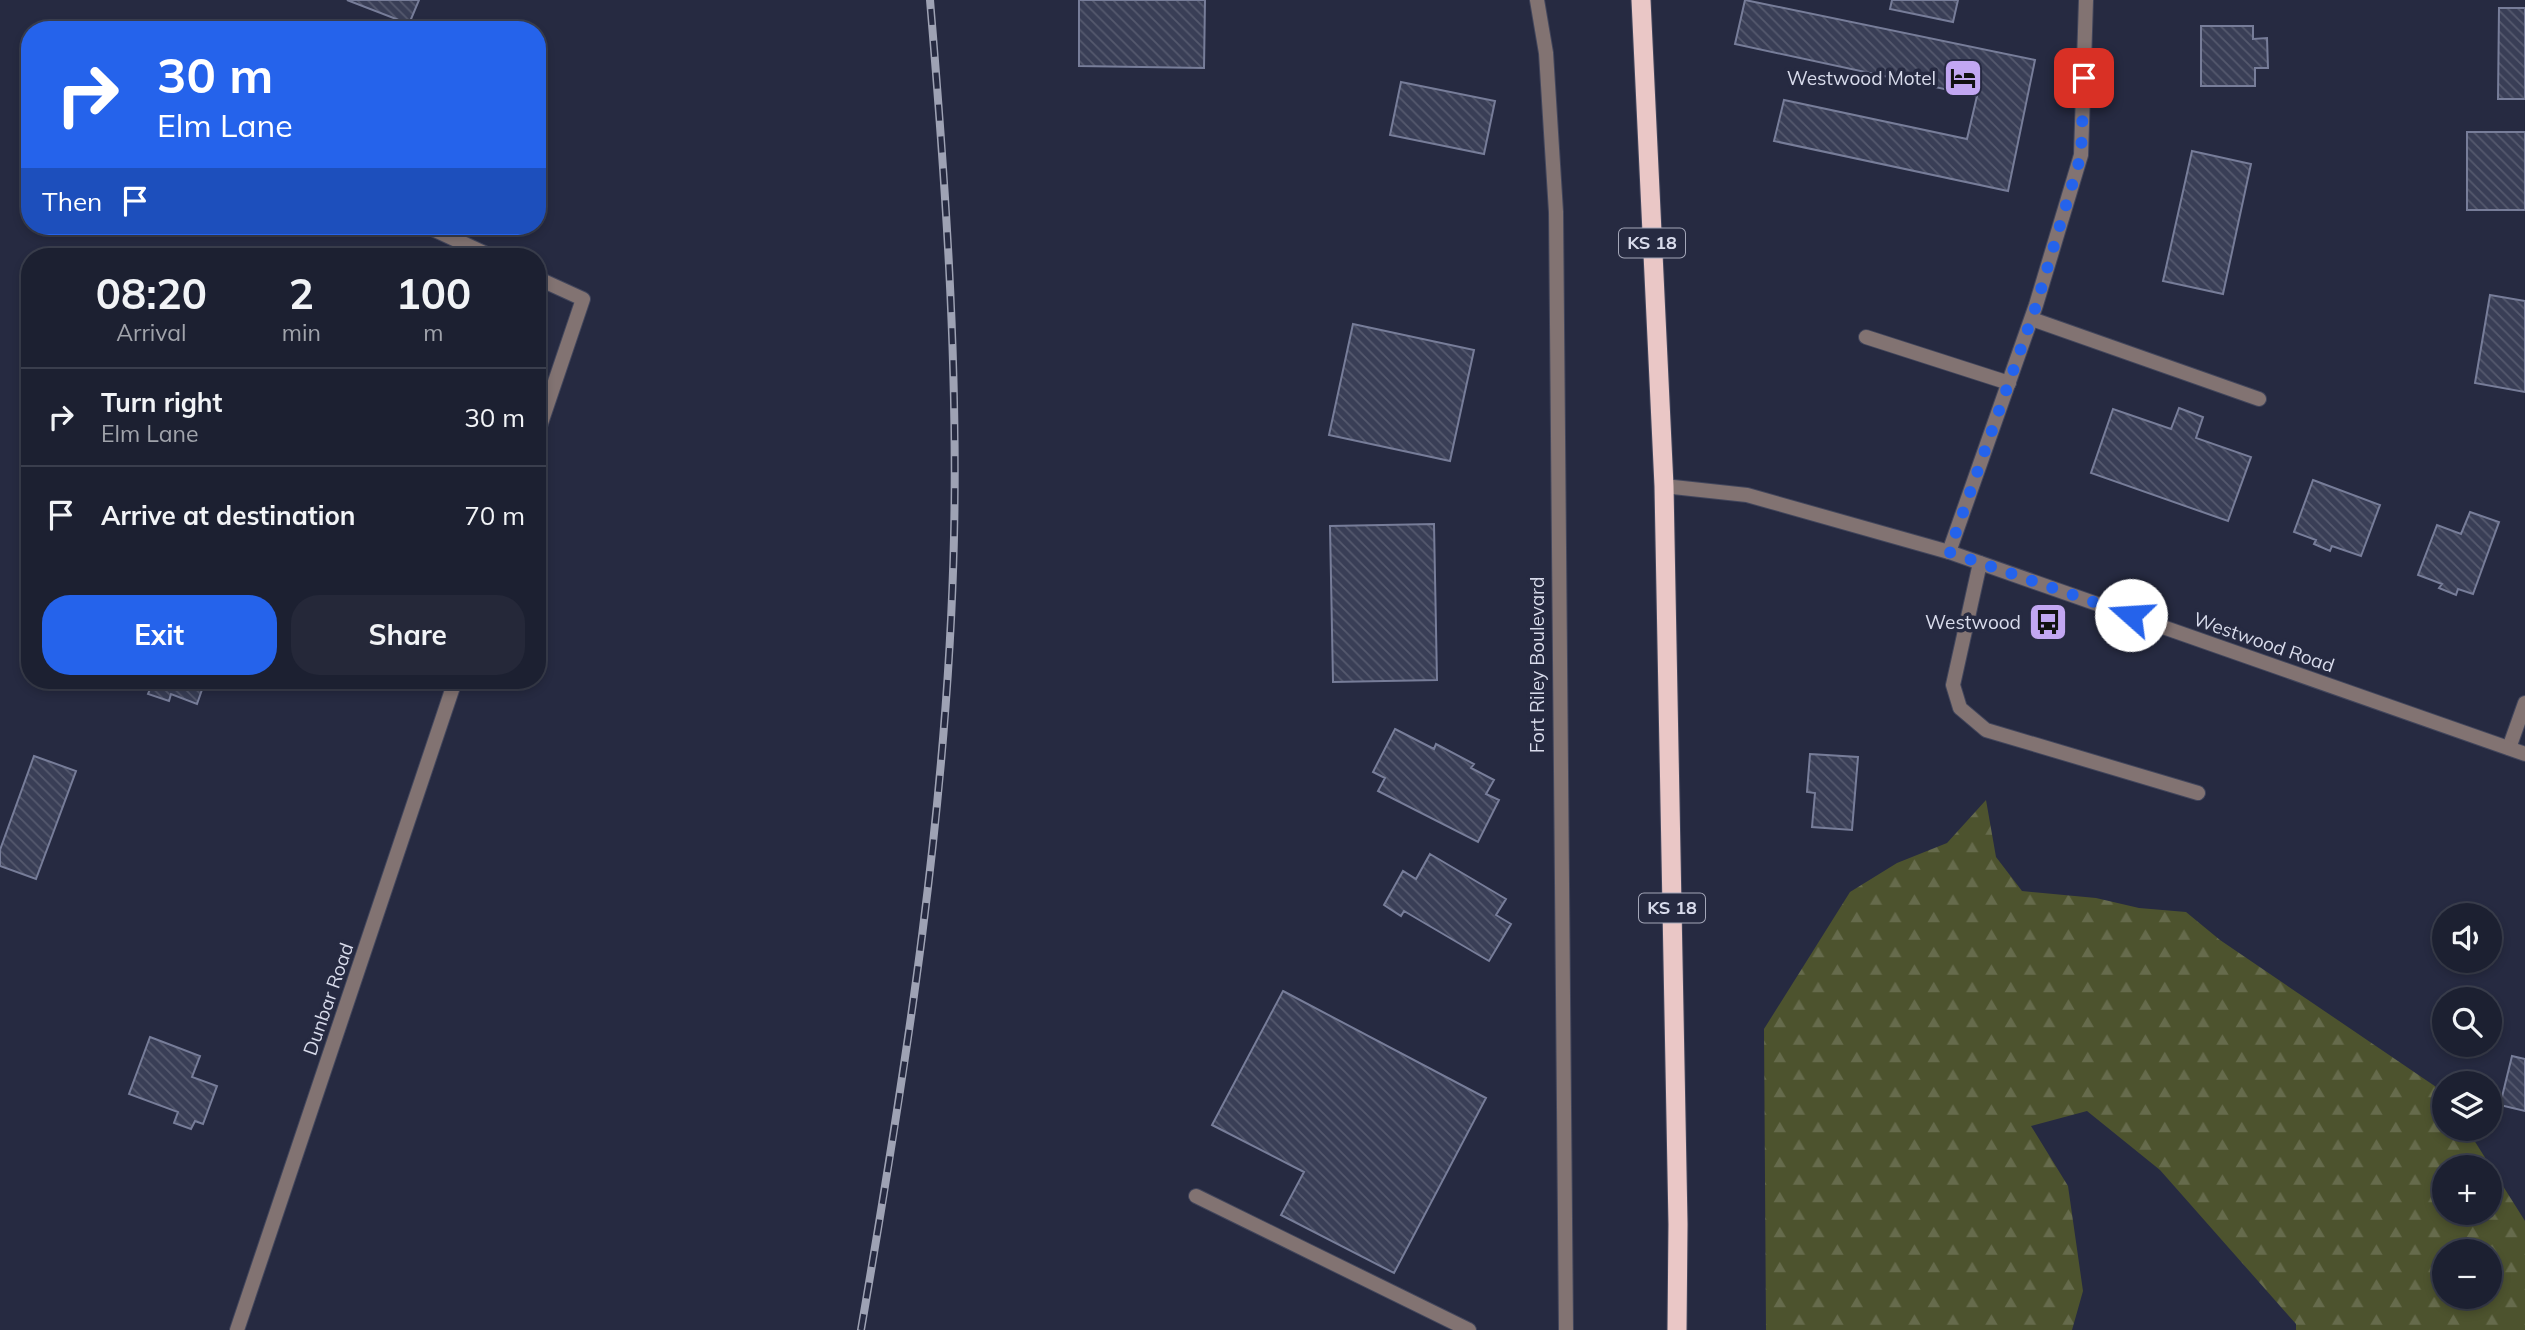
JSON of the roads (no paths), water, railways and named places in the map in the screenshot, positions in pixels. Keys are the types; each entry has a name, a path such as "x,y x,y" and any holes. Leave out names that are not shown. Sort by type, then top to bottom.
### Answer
{"highway":[{"name":"KS 18","path":"1641,0 1664,486 1678,1224 1677,1330"}],"street":[{"name":"Fort Riley Boulevard","path":"1537,0 1546,53 1556,212 1566,1330"},
{"path":"1949,552 2032,319 2081,155 2086,0"},
{"path":"445,235 474,248"},
{"path":"546,282 583,299 546,408"},
{"path":"2032,319 2259,399"},
{"path":"1866,337 2009,383"},
{"name":"Westwood Road","path":"1664,486 1747,495 1949,552 2525,754"},
{"path":"1980,563 1953,684 1961,708 1986,730 2198,793"},
{"name":"Dunbar Road","path":"237,1330 452,689"},
{"path":"2509,748 2525,703"},
{"path":"1196,1196 1469,1330"}],"railway":[{"path":"861,1330 894,1133 922,935 934,836 950,637 955,470 952,335 930,0"}],"place":[{"name":"Westwood Motel","path":"1963,78"},
{"name":"Westwood","path":"2048,622"}]}
